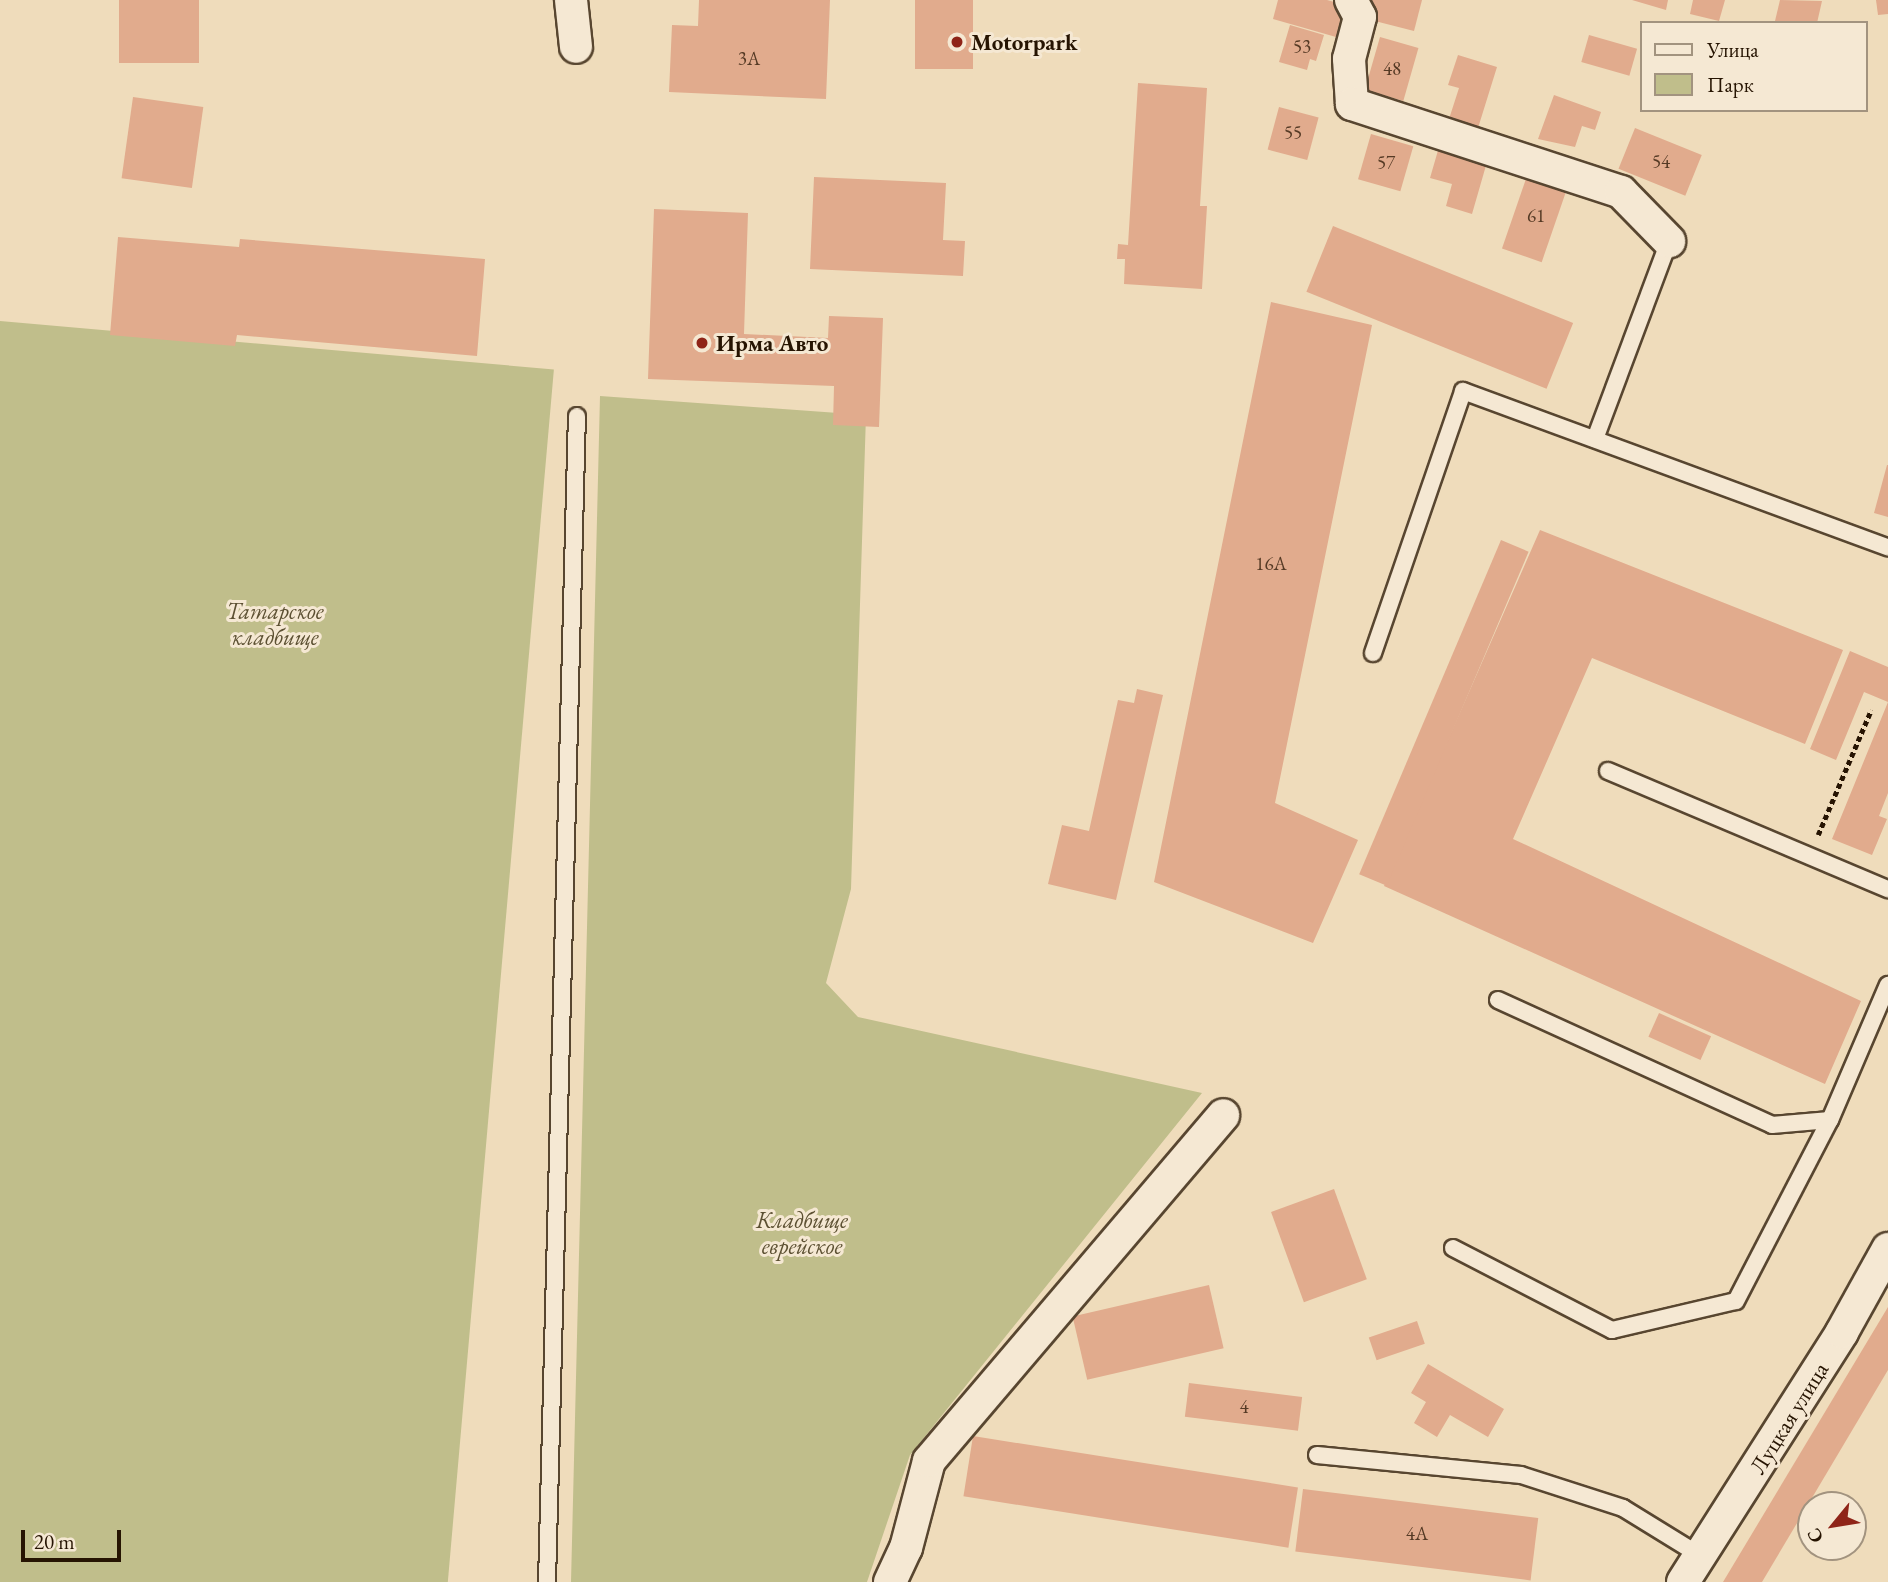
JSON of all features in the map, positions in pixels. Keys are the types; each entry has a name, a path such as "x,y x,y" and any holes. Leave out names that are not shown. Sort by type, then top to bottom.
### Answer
{"street":[{"path":"571,0 576,47"},
{"path":"1351,0 1360,17 1349,59 1352,104 1621,191 1669,241"},
{"path":"890,1582 906,1548 929,1461 1223,1115"},
{"name":"Луцкая улица","path":"1683,1582 1842,1332 1888,1249"}],"lane":[{"path":"1595,439 1669,241"},
{"path":"1373,653 1463,391 1888,547"},
{"path":"547,1582 577,416"},
{"path":"1608,771 1888,889"},
{"path":"1453,1248 1612,1330 1736,1301 1830,1120 1888,985"},
{"path":"1498,1000 1772,1125 1830,1120"},
{"path":"1317,1455 1521,1475 1623,1508 1701,1556"}],"path":[{"path":"1810,856 1871,710"}],"green space":[{"name":"Татарское кладбище","path":"0,321 554,369 448,1582 0,1582"},
{"name":"Кладбище еврейское","path":"600,396 866,415 851,889 826,983 858,1017 1202,1093 910,1455 867,1582 571,1582"}],"building":[{"path":"119,0 199,0 199,63 119,63"},
{"path":"699,0 830,0 826,99 669,92 672,25 698,26"},
{"path":"915,0 973,0 973,69 915,69"},
{"path":"1278,0 1327,0 1345,5 1336,37 1273,19"},
{"path":"1372,0 1422,0 1414,31 1367,19"},
{"path":"1632,0 1668,0 1666,10"},
{"path":"1693,0 1725,0 1719,21 1690,14"},
{"path":"1780,0 1822,1 1817,21 1775,21"},
{"path":"1876,0 1888,0 1888,14 1878,15"},
{"path":"1290,25 1324,35 1316,61 1310,59 1307,70 1279,62"},
{"path":"1589,35 1637,49 1629,76 1581,62"},
{"path":"1380,37 1418,48 1403,101 1365,90"},
{"path":"1458,55 1497,67 1478,128 1449,119 1459,88 1448,85"},
{"path":"1138,83 1207,88 1200,206 1207,206 1202,289 1124,284 1125,259 1117,259 1118,244 1128,245"},
{"path":"1554,95 1601,112 1595,130 1582,126 1575,147 1538,139"},
{"path":"133,97 203,107 192,188 122,178"},
{"path":"1279,107 1319,118 1307,160 1268,150"},
{"path":"1635,128 1702,155 1685,196 1619,169"},
{"path":"1371,134 1413,146 1400,191 1358,179"},
{"path":"1439,147 1487,162 1472,214 1446,206 1452,184 1430,178"},
{"path":"1529,170 1569,184 1542,262 1502,248"},
{"path":"814,177 946,183 943,240 965,241 963,276 810,269"},
{"path":"654,209 748,213 744,334 828,338 829,316 883,318 879,427 833,425 834,386 648,379"},
{"path":"1333,226 1573,323 1547,389 1306,292"},
{"path":"118,237 239,247 240,239 485,259 477,356 237,335 235,346 110,335"},
{"path":"1271,302 1372,325 1275,803 1358,840 1313,943 1154,882"},
{"path":"1888,465 1888,517 1874,513"},
{"path":"1540,530 1843,650 1805,744 1592,658 1513,839 1861,1001 1825,1084 1384,886"},
{"path":"1501,540 1529,552 1387,886 1359,874"},
{"path":"1850,651 1888,667 1888,702 1864,692 1836,760 1810,749"},
{"path":"1137,689 1163,695 1116,900 1048,884 1062,825 1089,831 1118,700 1134,703"},
{"path":"1888,702 1888,793 1879,816 1887,819 1872,855 1832,839"},
{"path":"1659,1013 1711,1036 1700,1060 1648,1037"},
{"path":"1334,1189 1367,1279 1304,1302 1271,1212"},
{"path":"1209,1285 1224,1348 1087,1380 1073,1316"},
{"path":"1888,1307 1888,1370 1816,1491 1797,1491 1797,1523 1762,1582 1723,1582"},
{"path":"1417,1321 1425,1344 1377,1360 1369,1338"},
{"path":"1428,1364 1504,1409 1488,1437 1450,1415 1437,1437 1414,1423 1426,1402 1411,1393"},
{"path":"1189,1383 1302,1397 1298,1431 1185,1417"},
{"path":"973,1436 1298,1487 1288,1548 963,1496"},
{"path":"1303,1489 1538,1518 1531,1580 1295,1552"}],"place":[{"name":"Motorpark","path":"957,42"},
{"name":"Ирма Авто","path":"702,343"}]}
